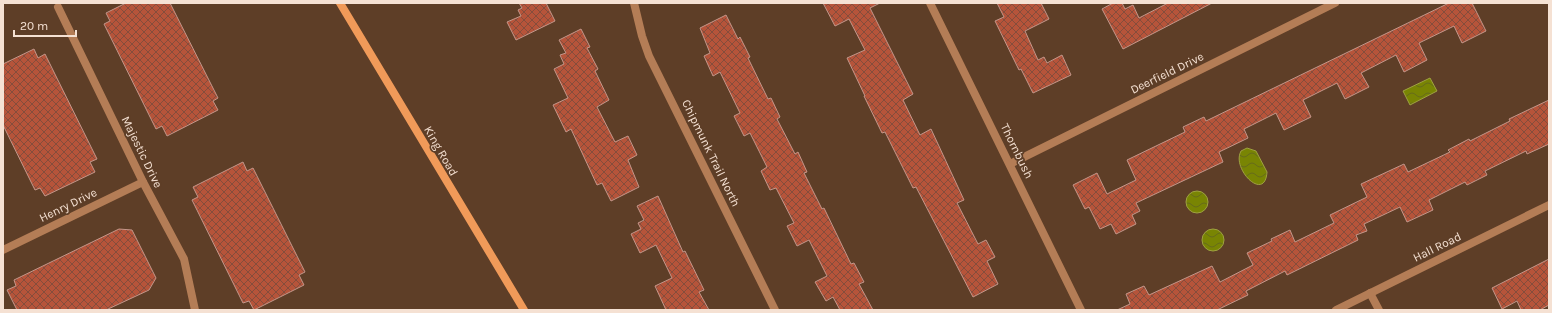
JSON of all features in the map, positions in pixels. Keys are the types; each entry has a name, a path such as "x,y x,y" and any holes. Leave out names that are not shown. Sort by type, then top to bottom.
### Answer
{"main road":[{"name":"King Road","path":"340,3 524,310"}],"street":[{"name":"Chipmunk Trail North","path":"634,3 642,36 649,56 775,310"},
{"name":"Thornbush","path":"930,3 1081,310"},
{"name":"Deerfield Drive","path":"1010,164 1335,3"},
{"name":"Majestic Drive","path":"58,7 143,182 184,259 195,310"},
{"name":"Henry Drive","path":"3,250 143,182"},
{"name":"Hall Road","path":"1336,310 1549,205"},
{"path":"1370,293 1378,310"}],"water":[{"path":"1430,78 1437,91 1410,105 1403,91"},
{"path":"1247,148 1256,151 1267,172 1265,181 1261,184 1255,184 1244,174 1239,158 1241,151"},
{"path":"1197,191 1205,194 1208,202 1205,210 1197,213 1189,210 1186,202 1189,194"},
{"path":"1213,229 1221,232 1224,240 1221,248 1213,251 1205,248 1202,240 1205,232"}],"building":[{"path":"126,3 170,3 218,98 213,101 218,110 167,136 162,126 156,129 104,24 110,21 106,13"},
{"path":"519,3 546,3 555,21 516,40 507,22 521,16 518,10 522,8"},
{"path":"823,3 880,3 870,8 913,94 903,100 920,135 931,129 964,200 957,203 978,244 986,240 995,257 987,261 998,284 973,297 916,187 913,188 885,132 882,133 847,58 865,50 849,19 835,26"},
{"path":"997,3 1041,3 1049,19 1025,31 1038,60 1044,57 1047,63 1062,55 1071,75 1033,93 1021,69 1019,70 995,21 1004,17"},
{"path":"1113,3 1122,3 1125,9 1133,5 1139,18 1168,3 1212,3 1123,49 1102,9"},
{"path":"1449,3 1472,3 1486,31 1462,43 1454,26 1419,43 1427,60 1404,72 1396,55 1361,73 1369,87 1345,99 1337,83 1303,100 1311,117 1284,130 1276,113 1244,129 1248,138 1219,152 1223,162 1136,203 1140,211 1132,215 1136,224 1116,234 1111,224 1100,229 1089,207 1085,209 1073,185 1097,173 1107,194 1136,180 1127,160 1185,132 1183,127 1204,117 1206,121"},
{"path":"726,15 738,39 740,37 750,57 748,58 768,99 771,98 780,117 777,119 795,154 798,152 807,172 804,173 822,209 824,208 851,264 854,263 864,282 859,284 873,310 840,310 833,297 826,301 815,282 827,276 809,240 797,246 787,226 794,223 776,188 770,190 761,171 767,167 750,133 744,136 734,116 740,113 720,72 713,76 704,56 710,53 700,28"},
{"path":"581,29 590,47 587,48 598,69 595,71 609,100 597,107 615,142 628,136 637,155 628,160 639,187 611,201 602,183 597,185 571,129 566,132 553,105 568,98 554,69 564,64 560,55 566,53 559,40"},
{"path":"34,49 38,58 45,54 97,159 90,162 95,172 45,196 40,188 35,190 3,125 3,64"},
{"path":"1549,100 1549,144 1527,154 1526,151 1485,171 1487,175 1467,185 1465,182 1429,200 1433,210 1407,222 1400,207 1364,224 1367,231 1356,235 1358,240 1287,275 1285,271 1246,291 1248,295 1217,310 1117,310 1130,304 1126,294 1144,286 1149,295 1212,266 1220,282 1253,265 1247,253 1272,241 1271,239 1290,230 1295,242 1334,223 1330,215 1367,197 1361,184 1404,164 1408,172 1450,152 1448,150 1469,139 1470,141 1510,121 1509,119"},
{"path":"243,162 247,171 253,168 305,272 299,275 304,285 254,310 249,301 243,303 192,200 198,197 193,187"},
{"path":"658,196 683,252 685,251 704,290 699,292 709,310 666,310 655,286 672,278 656,245 640,253 631,234 641,229 638,223 644,220 637,206"},
{"path":"119,229 132,230 156,278 149,290 106,310 17,310 7,290 16,286 14,280"},
{"path":"1549,259 1549,305 1540,310 1521,310 1517,301 1502,309 1492,288"}]}
